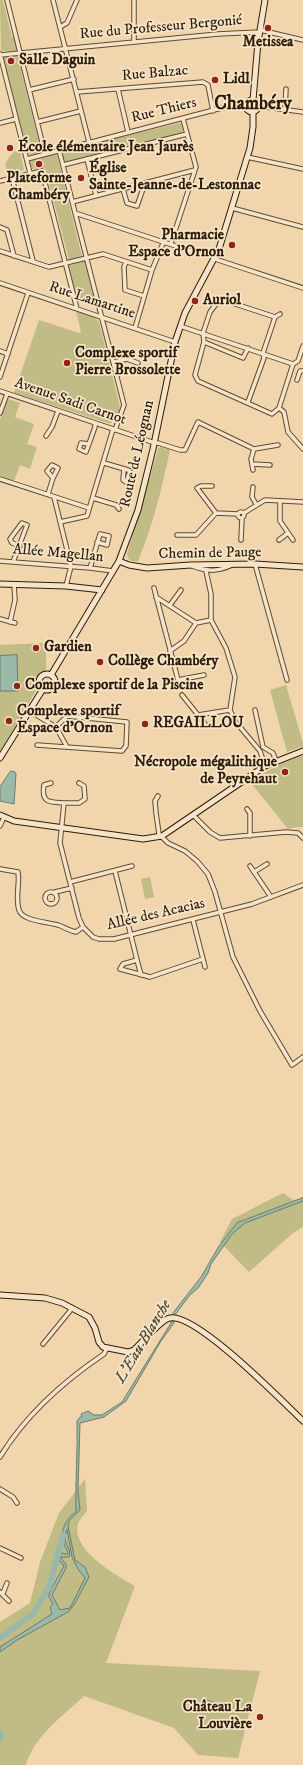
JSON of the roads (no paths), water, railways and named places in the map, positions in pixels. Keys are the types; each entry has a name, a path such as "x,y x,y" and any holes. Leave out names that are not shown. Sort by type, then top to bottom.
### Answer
{"street":[{"path":"7,0 45,154"},
{"path":"53,0 89,142"},
{"path":"60,27 67,23 77,0"},
{"path":"134,0 134,42"},
{"path":"253,100 260,31 265,0"},
{"name":"Rue du Professeur Bergonié","path":"0,55 260,31 303,40"},
{"path":"0,55 30,173"},
{"path":"29,90 74,79"},
{"name":"Rue Balzac","path":"77,92 203,82 208,85 213,111"},
{"path":"118,89 128,132"},
{"path":"285,110 286,89"},
{"path":"249,100 253,100 258,102 258,106 256,111 253,112 248,110 246,105 249,100"},
{"name":"Rue Thiers","path":"27,159 233,105 246,105"},
{"path":"258,106 303,112"},
{"path":"37,122 81,111"},
{"name":"Route de Léognan","path":"51,675 119,561 138,510 155,443 175,342 180,326 191,302 215,259 232,208 252,139 253,112"},
{"path":"0,123 16,119"},
{"path":"171,243 196,167 183,119"},
{"path":"63,165 187,134"},
{"path":"59,150 124,405 114,430 87,516 60,522"},
{"path":"247,157 303,169"},
{"path":"87,159 96,195"},
{"path":"72,202 195,170"},
{"path":"0,181 42,171 77,309"},
{"path":"12,178 33,261"},
{"path":"123,188 127,203 137,206 145,183"},
{"path":"232,208 303,227"},
{"path":"75,213 198,253"},
{"path":"0,226 7,230 14,256"},
{"path":"135,328 152,270 164,241"},
{"path":"0,251 49,267 103,254 152,270"},
{"path":"215,259 303,288"},
{"path":"126,262 124,267 125,290 143,298"},
{"name":"Rue Lamartine","path":"0,283 175,342"},
{"path":"0,377 28,292"},
{"path":"275,318 220,299 210,312 203,333 204,342 195,375 198,382 248,402 272,414 279,408 293,364 298,361 303,346"},
{"path":"248,402 264,358 263,353 275,318 280,314"},
{"path":"180,326 293,364"},
{"path":"204,342 243,358 248,348"},
{"path":"0,351 8,354"},
{"path":"114,362 127,359 138,363"},
{"path":"297,380 300,371 303,371"},
{"name":"Avenue Sadi Carnot","path":"0,391 114,430 180,450 185,450 198,422 254,449"},
{"path":"0,413 6,394"},
{"path":"279,408 284,412 288,432 303,449"},
{"path":"46,436 52,427 58,411"},
{"path":"89,444 95,423"},
{"path":"253,470 251,459 254,449 278,445"},
{"path":"104,463 124,469"},
{"path":"252,464 270,464"},
{"path":"48,494 53,478"},
{"path":"0,479 90,508"},
{"path":"212,486 201,486 198,488 216,513"},
{"path":"253,487 252,498 256,504"},
{"path":"54,497 71,566 66,586"},
{"path":"93,498 116,505 119,509"},
{"path":"216,513 244,513 256,504 265,500 303,502"},
{"path":"280,501 280,521 294,540"},
{"path":"177,535 196,535 216,513"},
{"path":"241,540 242,518 245,515 244,513"},
{"path":"238,514 242,518"},
{"path":"13,562 20,546 26,524 22,523 10,539 12,543 20,546"},
{"path":"279,540 288,533"},
{"path":"90,568 97,542"},
{"name":"Allée Magellan","path":"0,561 71,566 113,571"},
{"name":"Chemin de Pauge","path":"119,561 128,565 147,568 232,564 303,567"},
{"path":"191,565 206,571 221,570 232,564"},
{"path":"255,564 287,680"},
{"path":"206,571 211,594 211,620 226,648 235,677 230,710 235,721 260,751 265,766"},
{"path":"0,584 66,586 102,590"},
{"path":"10,622 15,600 14,584"},
{"path":"154,588 178,680 204,674"},
{"path":"170,605 181,590"},
{"path":"156,597 196,623"},
{"path":"0,620 15,623"},
{"path":"170,651 184,641 196,623 211,620"},
{"path":"44,674 51,675 55,679 54,686 50,690 42,689 39,685 40,677 44,674"},
{"path":"0,758 42,689"},
{"path":"182,695 205,724"},
{"path":"28,710 56,726 67,747"},
{"path":"198,715 230,710"},
{"path":"255,710 263,747 273,753 276,761"},
{"path":"37,745 122,751 126,746 127,722 67,716 56,726"},
{"path":"0,826 2,816 14,821 143,839 162,836 265,766 303,751"},
{"path":"51,783 44,785 43,796 48,801 79,803 85,799 84,786 79,783"},
{"path":"158,796 156,801 158,830 168,843 185,851 198,861 208,874 221,912 233,957 260,1011 292,1065 303,1057"},
{"path":"0,869 18,872 18,903 19,912 22,915 28,918 59,925 76,932 83,927 60,843 64,803"},
{"path":"247,809 250,813 250,836"},
{"path":"193,815 210,832 220,838 286,832 298,833 303,838"},
{"path":"254,872 267,864"},
{"path":"70,882 132,866"},
{"path":"250,866 271,897"},
{"path":"115,871 141,975"},
{"name":"Allée des Acacias","path":"83,927 99,939 114,939 252,904 303,885"},
{"path":"55,892 72,888"},
{"path":"193,920 205,967"},
{"path":"137,960 123,964 120,969 150,977 203,958"},
{"path":"0,1295 51,1299 71,1307 89,1317 93,1323 99,1342 107,1348 132,1352 164,1320 173,1317 190,1323 217,1342 303,1421"},
{"path":"43,1344 70,1311 71,1307"},
{"path":"0,1457 32,1415 71,1379 104,1354 107,1348"},
{"path":"0,1489 13,1497 17,1503"},
{"path":"0,1548 21,1558"},
{"path":"7,1583 1,1592 9,1601"}],"waterway":[{"name":"L'Eau Blanche","path":"0,1638 33,1614 49,1587 63,1535"},
{"name":"L'Eau Blanche","path":"0,1733 0,1739"}],"place":[{"name":"Metissea","path":"268,28"},
{"name":"Salle Daguin","path":"11,61"},
{"name":"Lidl","path":"215,80"},
{"name":"École élémentaire Jean Jaurès","path":"10,148"},
{"name":"Plateforme Chambéry","path":"39,164"},
{"name":"Église Sainte-Jeanne-de-Lestonnac","path":"81,178"},
{"name":"Pharmacie Espace d'Ornon","path":"232,245"},
{"name":"Auriol","path":"195,301"},
{"name":"Complexe sportif Pierre Brossolette","path":"67,363"},
{"name":"Gardien","path":"36,648"},
{"name":"Collège Chambéry","path":"100,662"},
{"name":"Complexe sportif de la Piscine","path":"17,686"},
{"name":"Complexe sportif Espace d'Ornon","path":"9,721"},
{"name":"REGAILLOU","path":"145,724"},
{"name":"Nécropole mégalithique de Peyrehaut","path":"285,772"},
{"name":"Château La Louvière","path":"260,1717"}],"district":[{"name":"Chambéry","path":"253,105"}]}
